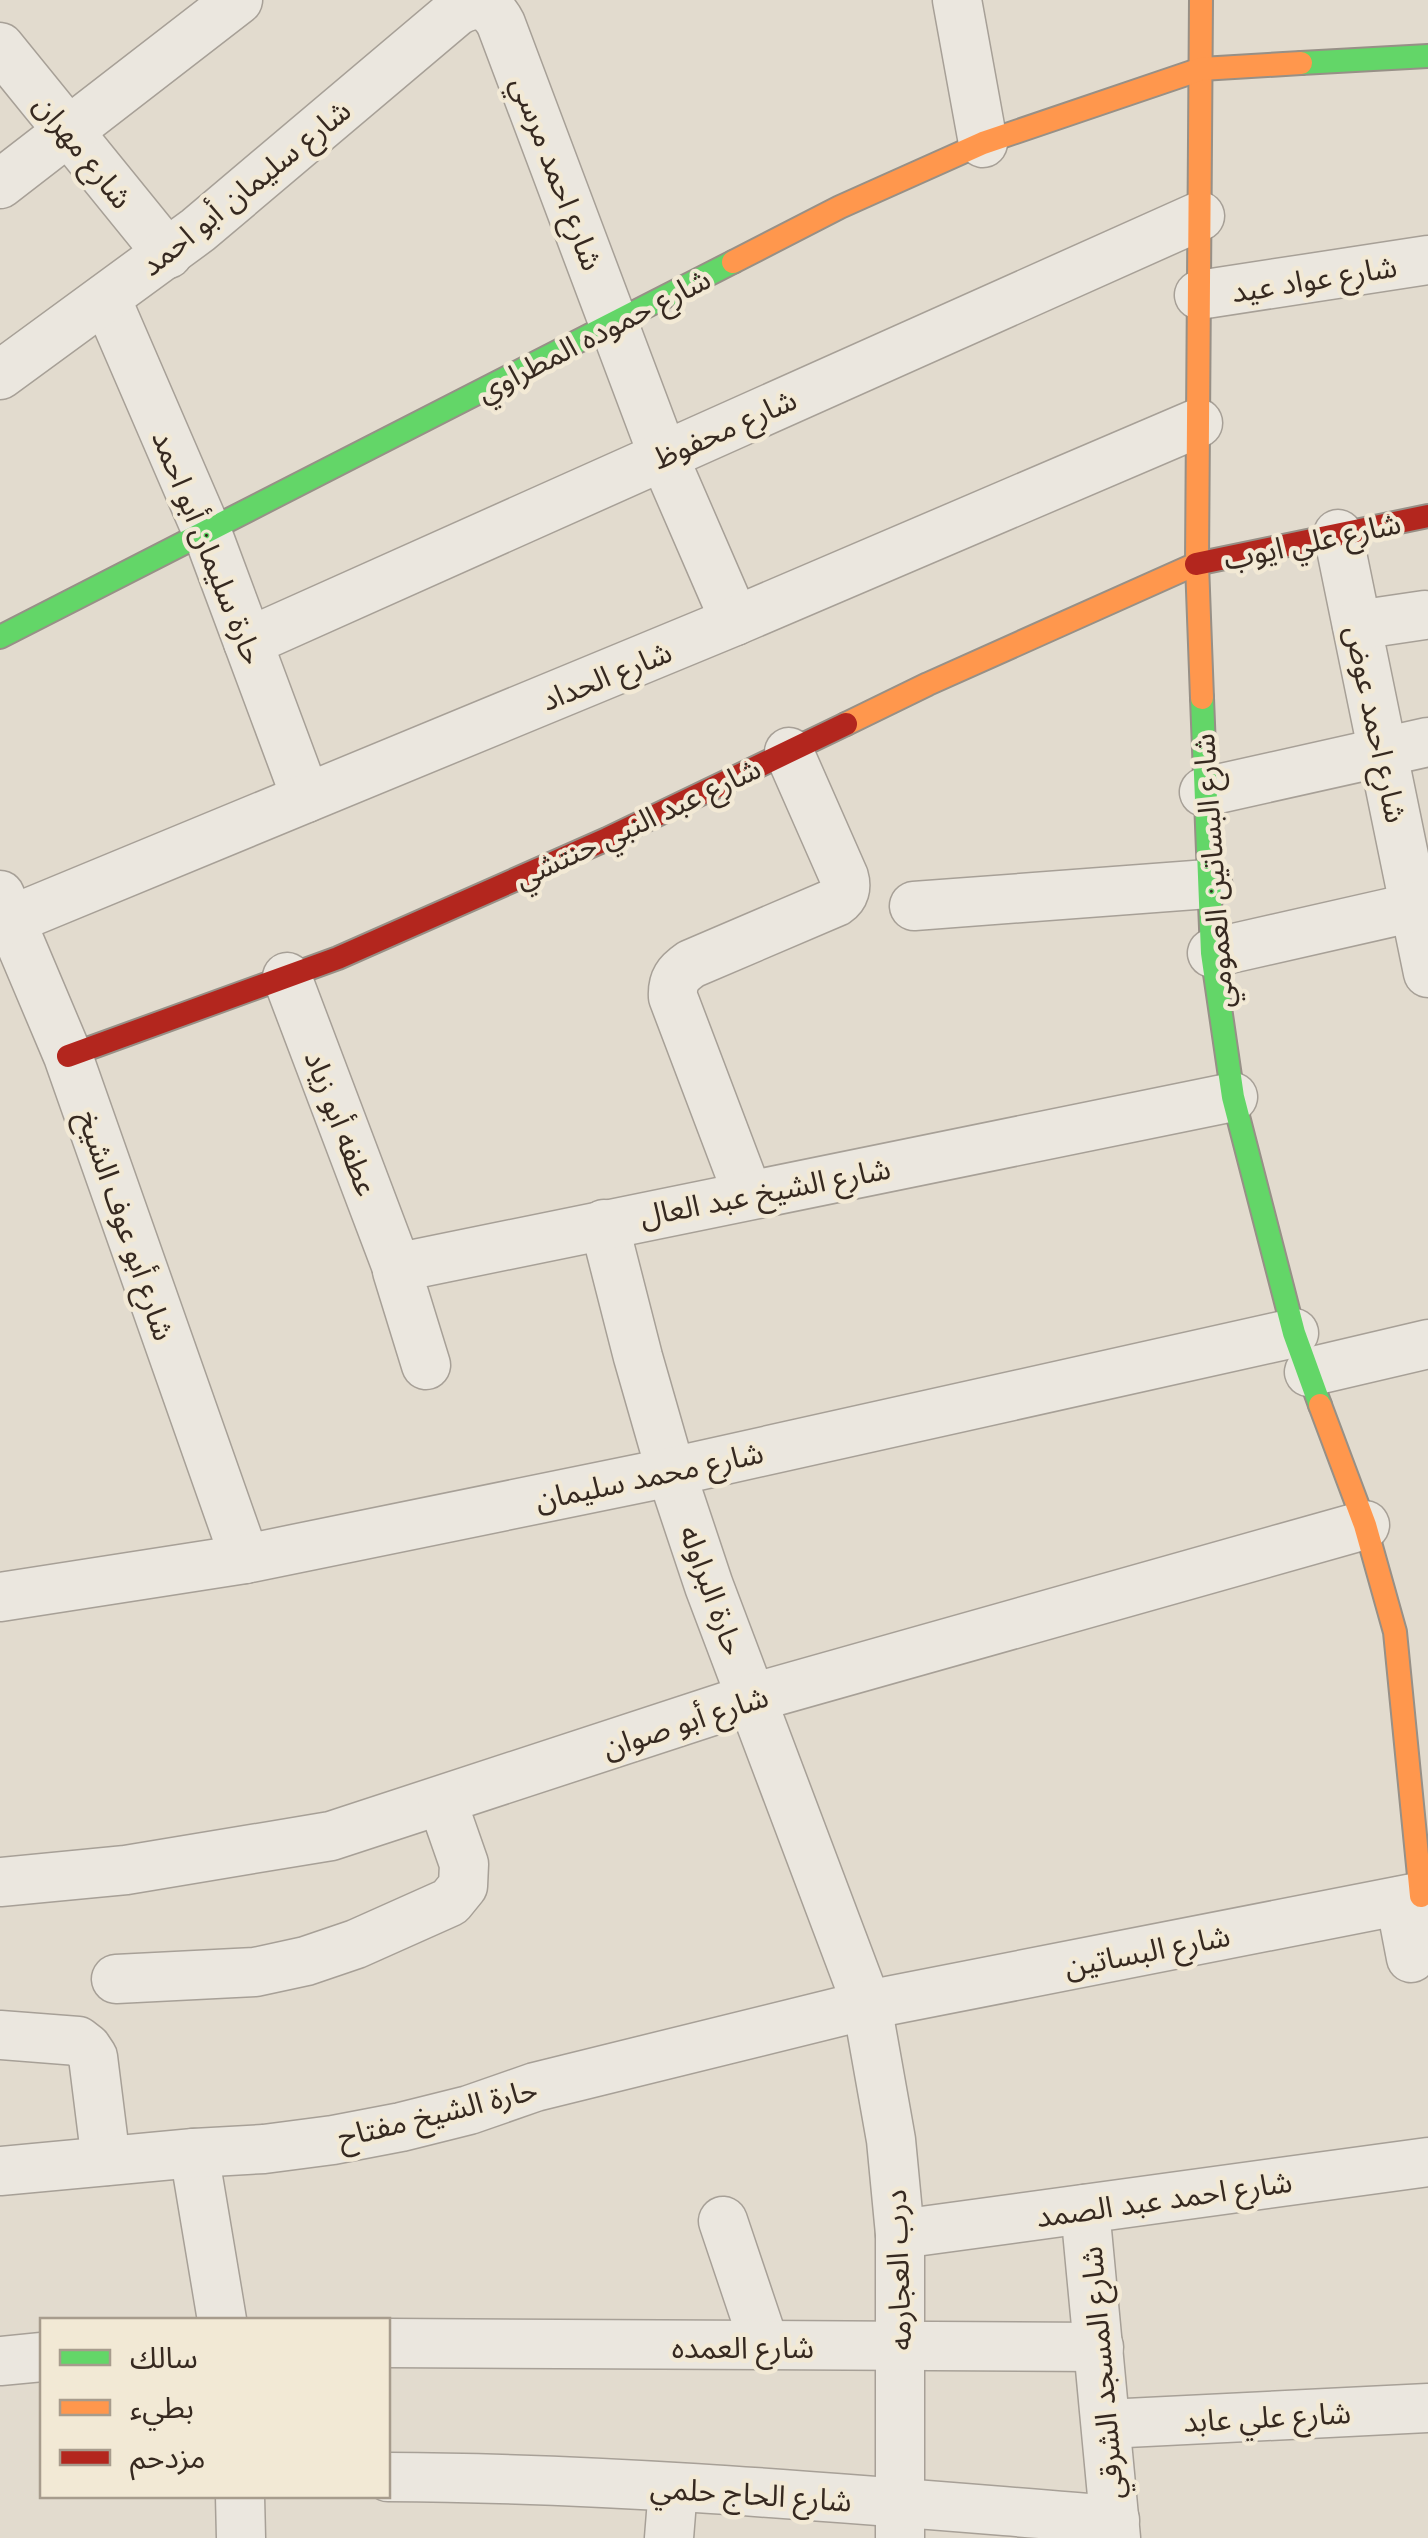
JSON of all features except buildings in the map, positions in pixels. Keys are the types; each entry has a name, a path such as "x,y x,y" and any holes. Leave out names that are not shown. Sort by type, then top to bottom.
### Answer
{"street":[{"path":"0,184 238,0"},
{"path":"957,0 983,144"},
{"name":"شارع البساتين العمومي","path":"1202,0 1197,564 1212,953 1233,1097 1301,1352 1364,1525 1411,1629 1420,1804 1416,1897"},
{"name":"شارع سليمان أبو احمد","path":"0,375 168,254 456,12 476,3 488,7"},
{"name":"شارع احمد مرسي","path":"488,7 502,24 663,455 735,622"},
{"name":"شارع مهران","path":"0,47 168,254"},
{"name":"شارع حموده المطراوي","path":"0,636 840,207 983,144 1202,69 1428,56"},
{"name":"شارع محفوظ","path":"248,642 1200,216"},
{"name":"شارع عواد عيد","path":"1200,295 1428,260"},
{"name":"حارة سليمان أبو احمد","path":"106,298 208,532 306,798"},
{"name":"شارع الحداد","path":"6,907 306,798 735,622 1198,423"},
{"name":"شارع علي ايوب","path":"1197,564 1428,516"},
{"name":"شارع احمد عوض","path":"1338,534 1356,625 1405,747 1428,973"},
{"name":"شارع عبد النبي حنتشي","path":"68,1056 338,958 607,839 928,684 1197,564"},
{"path":"1356,625 1425,615"},
{"path":"1204,792 1405,747"},
{"path":"748,1195 672,988 678,974 691,964 836,902 844,894 844,877 789,752"},
{"path":"914,906 1208,884"},
{"path":"1212,953 1421,905"},
{"name":"شارع أبو عوف الشيخ","path":"6,907 68,1056 245,1559"},
{"name":"عطفه أبو زياد","path":"287,977 398,1268"},
{"name":"شارع الشيخ عبد العال","path":"398,1268 1233,1097"},
{"name":"حارة البراوله","path":"604,1224 671,1472 866,2006"},
{"path":"398,1268 426,1366"},
{"name":"شارع محمد سليمان","path":"0,1596 245,1559 671,1472 1301,1352 1428,1344"},
{"name":"شارع أبو صوان","path":"0,1882 126,1870 331,1836 752,1698 1364,1525"},
{"path":"116,1979 255,1972 306,1962 450,1902 463,1886 464,1864 442,1801"},
{"path":"1411,1958 1416,1897"},
{"name":"شارع البساتين","path":"866,2006 1416,1897"},
{"name":"حارة الشيخ مفتاح","path":"0,2171 264,2149 402,2127 469,2110 535,2087 866,2006"},
{"name":"درب العجارمه","path":"866,2006 892,2140 900,2234 900,2521"},
{"path":"0,2035 67,2039 87,2048 93,2057 106,2161"},
{"path":"194,2153 222,2318"},
{"name":"شارع احمد عبد الصمد","path":"900,2234 1428,2162"},
{"name":"شارع المسجد الشرقي","path":"1085,2209 1116,2529"},
{"path":"723,2221 765,2346"},
{"name":"شارع العمده","path":"390,2343 1099,2347"},
{"path":"0,2361 40,2357"},
{"name":"شارع علي عابد","path":"1106,2424 1428,2408"},
{"name":"شارع الحاج حلمي","path":"390,2477 484,2477 673,2488 900,2521 1116,2529"},
{"path":"669,2538 673,2488"},
{"path":"240,2498 242,2538"}],"traffic: fast":[{"path":"1301,63 1428,56"},
{"path":"0,637 733,262"},
{"path":"1202,698 1212,953 1233,1097 1294,1333 1320,1405"}],"traffic: slow":[{"path":"1201,0 1197,564 1202,698"},
{"path":"733,262 840,207 983,143 1201,69 1301,63"},
{"path":"846,724 1196,564"},
{"path":"1320,1405 1365,1525 1395,1632 1421,1896"}],"traffic: jam":[{"path":"1196,564 1428,516"},
{"path":"68,1056 338,958 607,839 846,724"}]}
